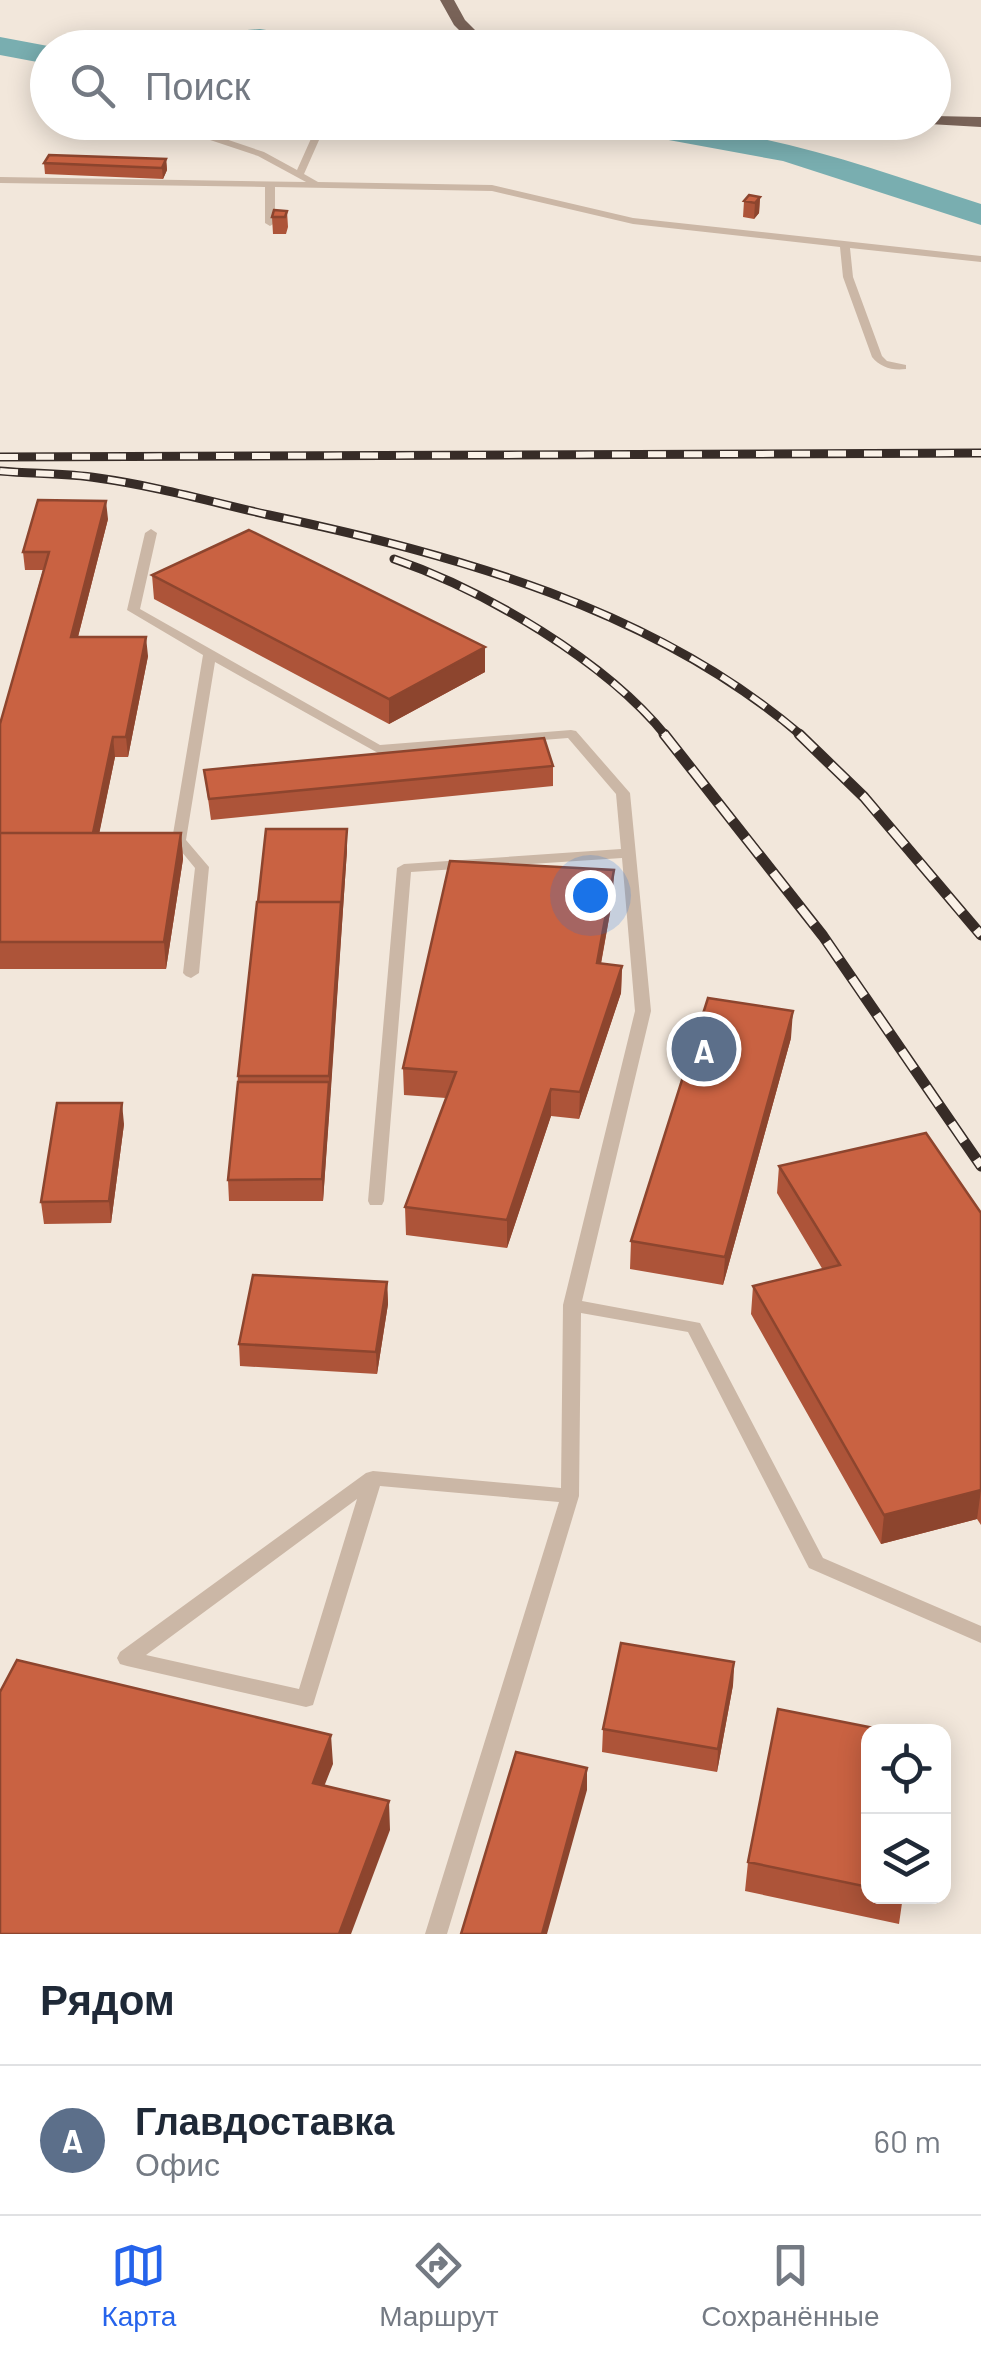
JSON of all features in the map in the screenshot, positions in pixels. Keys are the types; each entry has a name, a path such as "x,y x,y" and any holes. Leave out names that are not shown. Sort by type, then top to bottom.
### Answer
{"main road":[{"path":"448,0 467,30"},
{"path":"951,122 981,122"}],"lane":[{"path":"221,140 261,154 317,184"},
{"path":"299,175 315,140"},
{"path":"0,180 492,188 632,222 981,259"},
{"path":"270,184 270,223"},
{"path":"845,246 848,277 877,356 884,364 902,367"},
{"path":"151,533 133,610 378,749 571,734 623,793 644,1011 572,1305 570,1496 436,1934"},
{"path":"191,973 202,867 179,840 210,654"},
{"path":"376,1201 404,868 628,853"},
{"path":"572,1305 694,1327 816,1562 981,1635"},
{"path":"374,1478 306,1699 128,1658 374,1478 570,1496"}],"building":[{"path":"49,155 166,159 162,168 44,163"},
{"path":"749,195 760,197 755,203 744,201"},
{"path":"274,210 287,211 285,217 272,217"},
{"path":"38,500 106,501 71,637 146,637 126,737 113,737 93,833 0,833 0,724 49,552 23,552"},
{"path":"249,530 485,647 389,699 152,575"},
{"path":"544,738 553,766 209,799 204,770"},
{"path":"266,829 347,829 341,908 341,902 258,902"},
{"path":"0,833 181,833 164,942 0,942"},
{"path":"450,861 614,870 597,963 622,966 580,1092 551,1089 507,1220 405,1207 456,1072 403,1068"},
{"path":"257,902 341,902 329,1076 238,1076"},
{"path":"708,998 793,1011 725,1257 631,1241"},
{"path":"238,1082 329,1082 322,1179 228,1180"},
{"path":"57,1103 122,1103 109,1201 41,1202"},
{"path":"926,1133 981,1213 981,1490 884,1515 753,1286 840,1265 779,1166"},
{"path":"253,1275 387,1282 376,1352 239,1344"},
{"path":"621,1643 734,1662 718,1749 603,1729"},
{"path":"17,1660 331,1735 313,1783 389,1801 339,1934 0,1934 0,1692"},
{"path":"778,1709 861,1725 861,1886 748,1862"},
{"path":"516,1752 587,1768 542,1934 461,1934"}],"waterway":[{"path":"0,46 30,52"},
{"path":"723,140 789,152 981,215"}],"railway":[{"path":"0,457 981,453"},
{"path":"0,471 86,476 141,485 410,548 481,569 550,592 682,653 744,691 802,736"},
{"path":"394,559 466,589 541,631 611,681 666,736"},
{"path":"664,734 823,936 981,1166"},
{"path":"799,734 864,797 981,935"}],"place":[{"name":"Главдоставка","path":"704,1049"}]}
